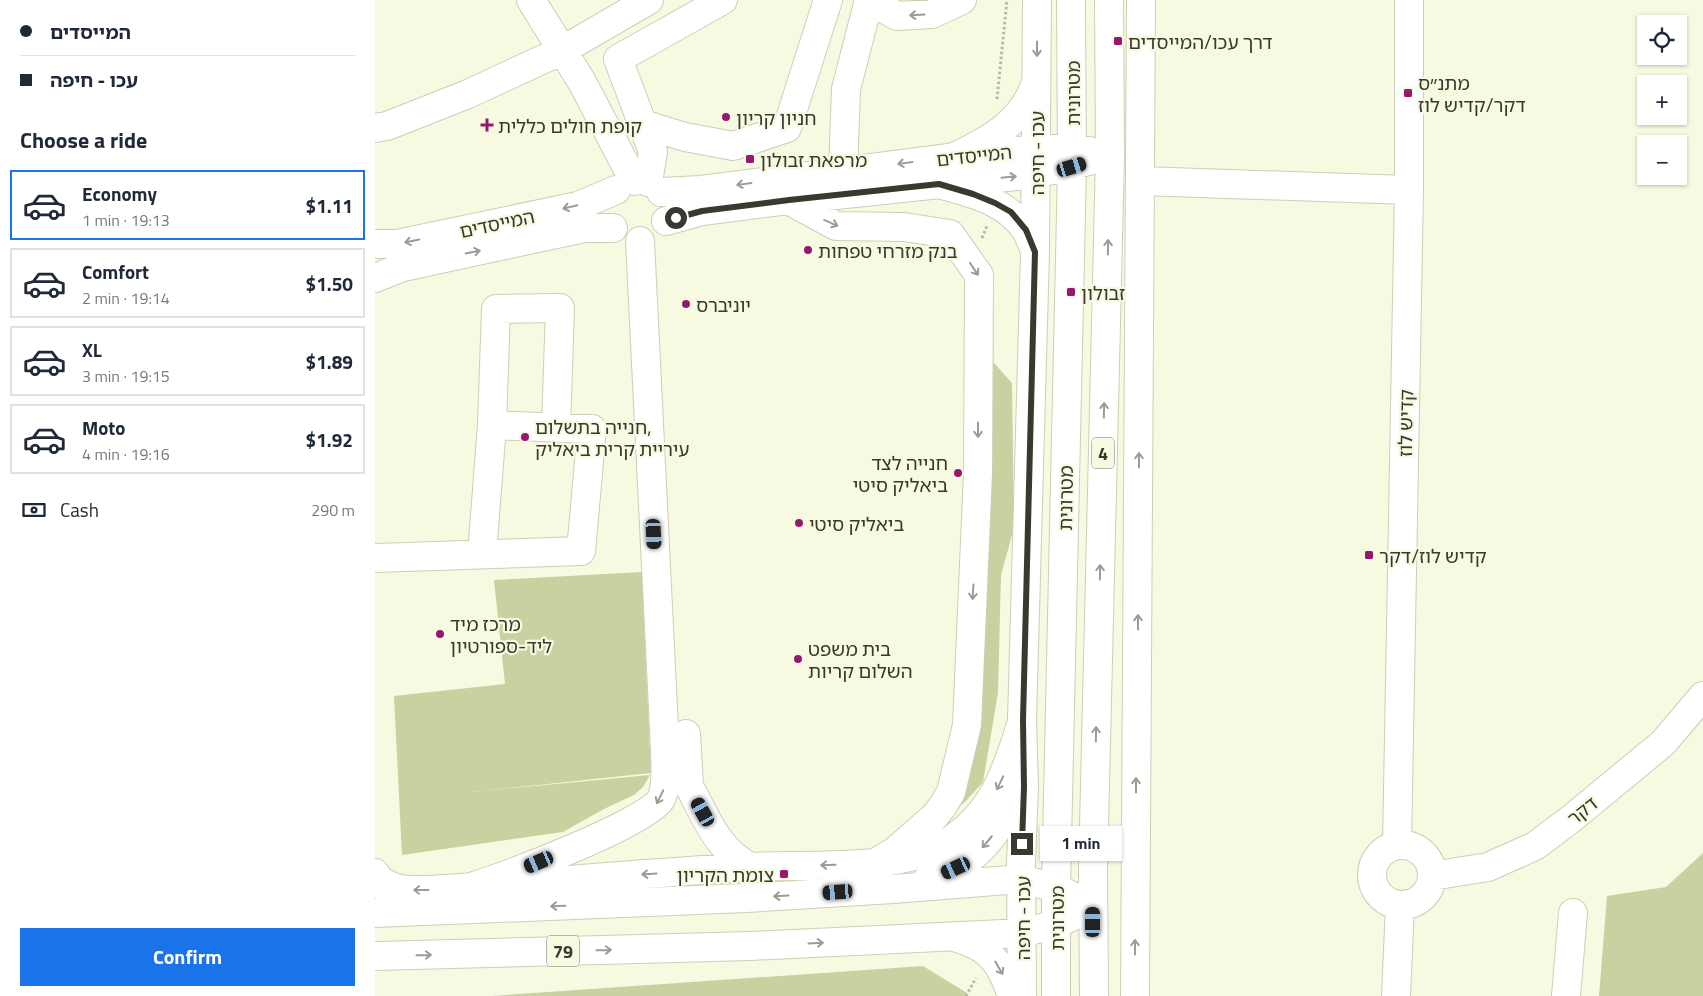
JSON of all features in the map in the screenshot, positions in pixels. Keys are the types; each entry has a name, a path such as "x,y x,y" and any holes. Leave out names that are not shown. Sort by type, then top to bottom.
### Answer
{"main road":[{"path":"531,0 582,82 640,186 667,205 666,221 657,234 640,241 620,236 613,228 607,209 610,199 640,186 653,152 618,60 723,0"},
{"path":"375,128 387,126 468,94 563,50 649,0"},
{"path":"643,124 685,137 733,146 787,128 828,0"},
{"path":"844,182 846,89 869,0 897,16 932,14 962,0"},
{"name":"עכו - חיפה","path":"1022,996 1023,720 1035,252 1037,0"},
{"name":"מטרונית","path":"1056,996 1056,888 1072,158 1071,0"},
{"name":"4","path":"1093,996 1093,906 1110,155 1109,0"},
{"path":"1135,996 1141,0"},
{"name":"קדיש לוז","path":"1397,845 1409,190 1409,0"},
{"path":"1109,47 1141,124"},
{"path":"957,156 993,137 1014,120 1025,106 1037,79"},
{"name":"המייסדים","path":"375,244 397,244 578,206 640,186 701,190 844,182 939,184 1036,162 1110,155"},
{"name":"המייסדים","path":"666,221 702,211 789,200 844,182 957,156 1036,162"},
{"path":"1141,181 1409,190"},
{"path":"939,184 973,194 1011,212 1026,230 1035,252"},
{"path":"789,200 836,226 904,227 950,234 979,275 978,473 967,726 951,792 943,807 895,851 877,862"},
{"name":"המייסדים","path":"375,278 403,267 575,230 596,227 613,228"},
{"path":"640,241 675,741 689,786 722,845 750,867"},
{"path":"482,554 492,425 496,309 518,299 560,308 556,428"},
{"path":"375,558 581,551 592,430 492,425"},
{"name":"דקר","path":"1432,876 1488,867 1535,846 1571,819 1663,743 1703,696"},
{"path":"377,876 393,888 401,890 467,888 750,867 877,862 908,858 931,850 957,836 973,822 996,792 1008,767 1023,720"},
{"path":"467,888 499,879 521,870 617,827 652,809 661,800 664,793 675,741"},
{"path":"893,889 942,875 969,861 999,828 1024,787"},
{"path":"1406,845 1422,852 1431,867 1432,876 1430,886 1425,894 1409,904 1400,905 1391,903 1376,890 1372,871 1375,862 1388,848 1406,845"},
{"path":"377,876 399,903 407,908 425,911"},
{"path":"375,913 746,898 1021,879 1056,888 1093,906"},
{"path":"1396,996 1400,905"},
{"name":"79","path":"375,956 750,946 1022,933 1057,924 1093,906"},
{"path":"1566,996 1573,913"},
{"path":"946,936 969,941 990,953 1003,974 1012,996"}],"green space":[{"path":"985,353 1012,383 1014,528 1001,575 998,693 983,782 966,801 947,817"},
{"path":"642,572 651,773 472,792 650,775 643,787 634,795 563,832 402,855 394,696 505,684 494,580"},
{"path":"1703,853 1703,996 1599,996 1607,896 1666,887"},
{"path":"923,966 967,993 967,996 491,996"}],"place":[{"name":"דרך עכו/המייסדים","path":"1118,41"},
{"name":"מתנ״ס דקר/קדיש לוז","path":"1408,93"},
{"name":"חניון קריון","path":"726,117"},
{"name":"קופת חולים כללית","path":"487,125"},
{"name":"מרפאת זבולון","path":"750,159"},
{"name":"בנק מזרחי טפחות","path":"808,250"},
{"name":"זבולון","path":"1071,292"},
{"name":"יוניברס","path":"686,304"},
{"name":"חנייה בתשלום, עיריית קרית ביאליק","path":"525,437"},
{"name":"חנייה לצד ביאליק סיטי","path":"958,473"},
{"name":"ביאליק סיטי","path":"799,523"},
{"name":"קדיש לוז/דקר","path":"1369,555"},
{"name":"מרכז מיד ליד-ספורטיון","path":"440,634"},
{"name":"בית משפט השלום קריות","path":"798,659"},
{"name":"צומת הקריון","path":"784,874"}],"route":[{"path":"676,218 702,211 844,193 939,184 995,203 1011,212 1026,230 1035,252 1023,720 1024,787 1022,844"}]}
